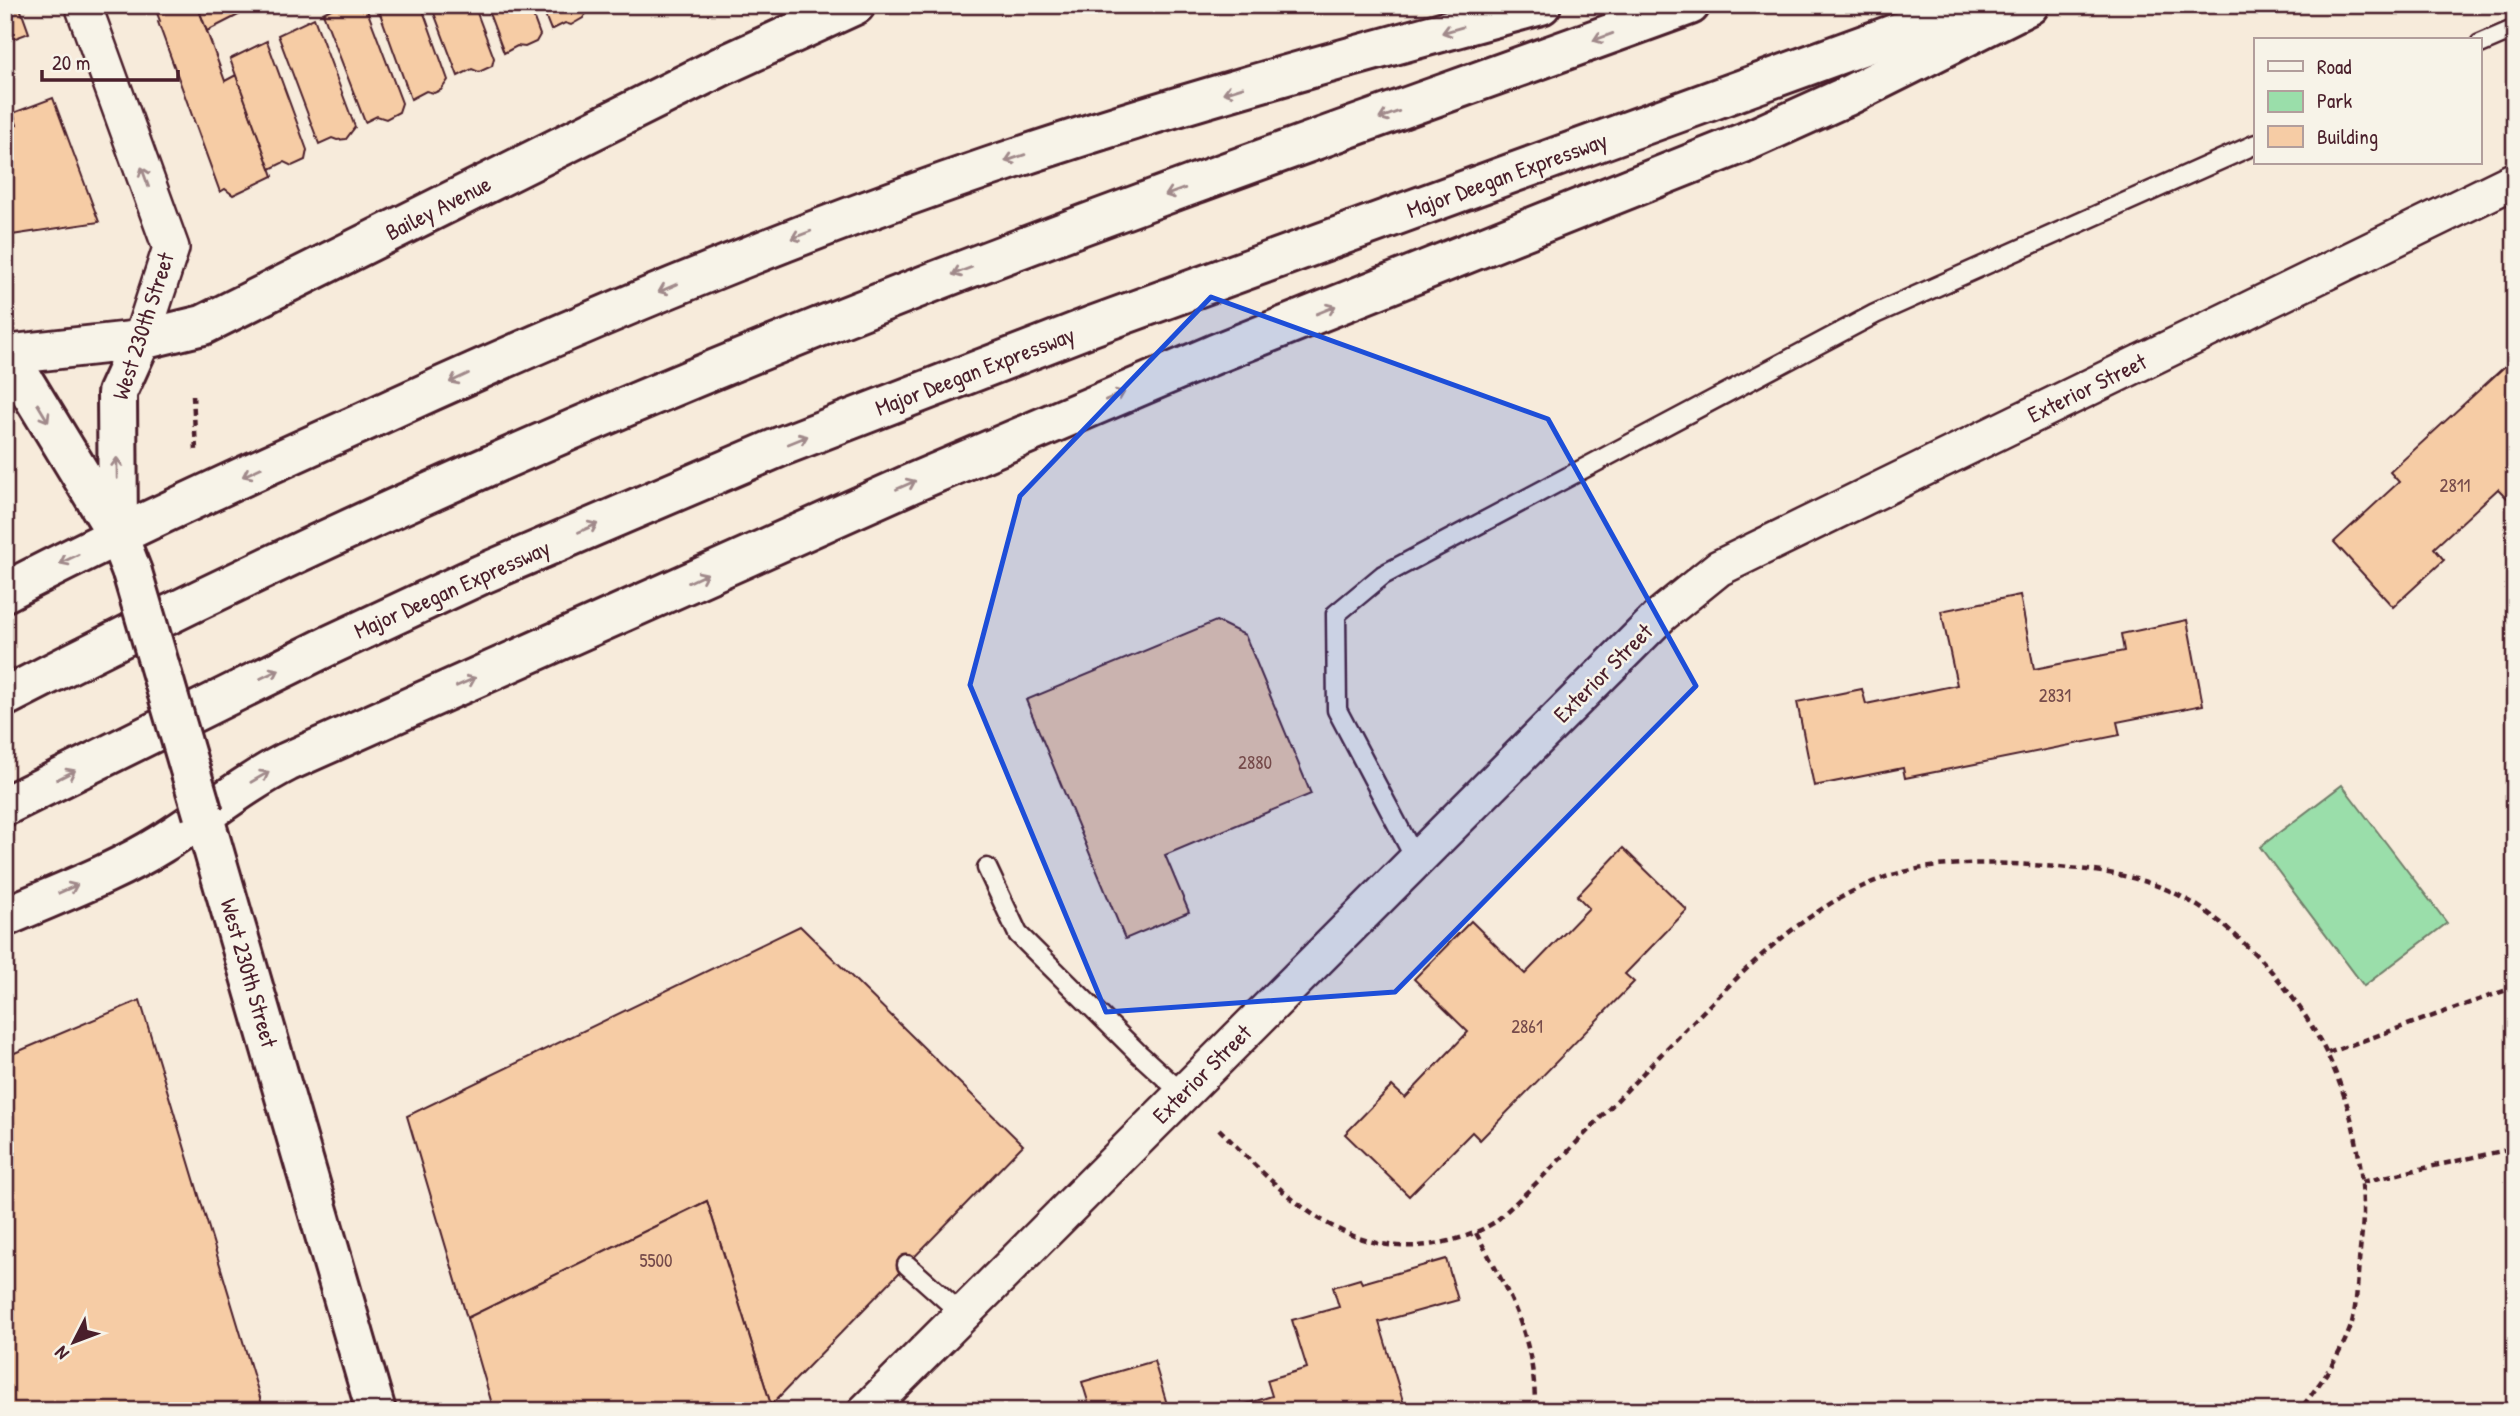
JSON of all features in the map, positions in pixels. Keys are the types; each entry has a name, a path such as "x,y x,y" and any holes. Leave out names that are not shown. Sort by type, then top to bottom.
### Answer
{"main road":[{"name":"Bailey Avenue","path":"6,355 141,340 203,325 722,66 817,12 855,5"},
{"path":"5,592 199,496 482,367 703,274 826,226 961,176 1146,116 1541,5"},
{"path":"5,697 164,616 332,537 473,473 705,374 1079,227 1690,5"},
{"name":"Major Deegan Expressway","path":"5,806 185,715 455,587 795,441 1092,326 1973,5"},
{"path":"5,917 117,868 160,845 251,782 287,762 909,484 1202,359 1743,143 1845,97 2029,5"},
{"name":"West 230th Street","path":"118,536 117,393 141,340"},
{"name":"West 230th Street","path":"6,355 118,536 132,572 376,1411"}],"street":[{"name":"West 230th Street","path":"83,5 171,248 141,340"},
{"name":"Exterior Street","path":"866,1411 1661,615 1719,568 2515,180"}],"lane":[{"path":"2482,43 2515,29"},
{"path":"1416,860 1337,710 1336,614 1383,575 1875,314 2254,145"},
{"path":"987,868 1018,934 1183,1094"},
{"path":"907,1265 962,1314"}],"path":[{"path":"193,395 197,462"},
{"path":"1219,1129 1286,1196 1340,1231 1378,1244 1398,1246 1437,1244 1476,1233 1506,1213 1725,989 1777,942 1843,897 1886,877 1937,867 2010,864 2116,873 2166,890 2202,908 2219,920 2268,967 2305,1013 2328,1053 2349,1111 2361,1182 2363,1214 2354,1315 2339,1352 2299,1411"},
{"path":"2328,1053 2515,987"},
{"path":"2361,1182 2515,1148"},
{"path":"1476,1233 1512,1297 1528,1343 1535,1388 1535,1411"}],"highlighted area":[{"path":"1211,297 1548,419 1696,686 1395,992 1106,1012 970,685 1020,496"}],"green space":[{"path":"2342,785 2447,923 2364,986 2260,847"}],"building":[{"path":"5,5 19,5 29,33 5,42"},
{"path":"154,5 204,5 198,7 225,81 236,75 273,176 233,195 225,189 220,192"},
{"path":"258,5 207,31 198,7"},
{"path":"339,5 365,5 402,103 399,112 386,119 377,116 365,122 323,13"},
{"path":"377,5 421,5 448,80 441,90 434,93 426,91 411,99"},
{"path":"431,5 474,5 494,58 492,66 479,72 472,69 458,76"},
{"path":"486,5 529,5 540,35 536,42 525,47 517,46 504,53"},
{"path":"541,5 585,5 587,12 583,18 571,25 565,23 551,30"},
{"path":"314,18 355,127 346,139 332,138 319,144 278,35"},
{"path":"267,41 307,150 305,160 292,166 284,162 270,169 230,59"},
{"path":"53,98 99,222 5,236 5,129 17,125 13,113"},
{"path":"2515,357 2515,506 2498,489 2434,548 2444,560 2393,607 2334,542 2399,482 2390,472"},
{"path":"2020,595 2034,669 2124,651 2121,634 2187,620 2203,705 2117,722 2120,735 1905,778 1903,768 1814,786 1797,702 1862,689 1866,704 1957,685 1941,611"},
{"path":"1216,621 1245,635 1311,794 1165,855 1189,912 1125,939 1026,700"},
{"path":"1623,848 1687,910 1625,974 1634,982 1480,1140 1472,1132 1409,1196 1345,1134 1392,1086 1405,1098 1468,1032 1414,979 1471,921 1525,974 1589,908 1577,896"},
{"path":"800,926 1023,1145 771,1405 707,1201 467,1318 407,1116"},
{"path":"140,1000 264,1411 5,1411 5,1057"},
{"path":"707,1201 771,1405 764,1411 494,1411 467,1318"},
{"path":"1446,1259 1458,1300 1379,1322 1406,1411 1223,1411 1272,1396 1267,1380 1307,1368 1292,1320 1339,1307 1333,1287 1360,1279 1362,1283"},
{"path":"1154,1361 1169,1411 1091,1411 1082,1382"}]}
